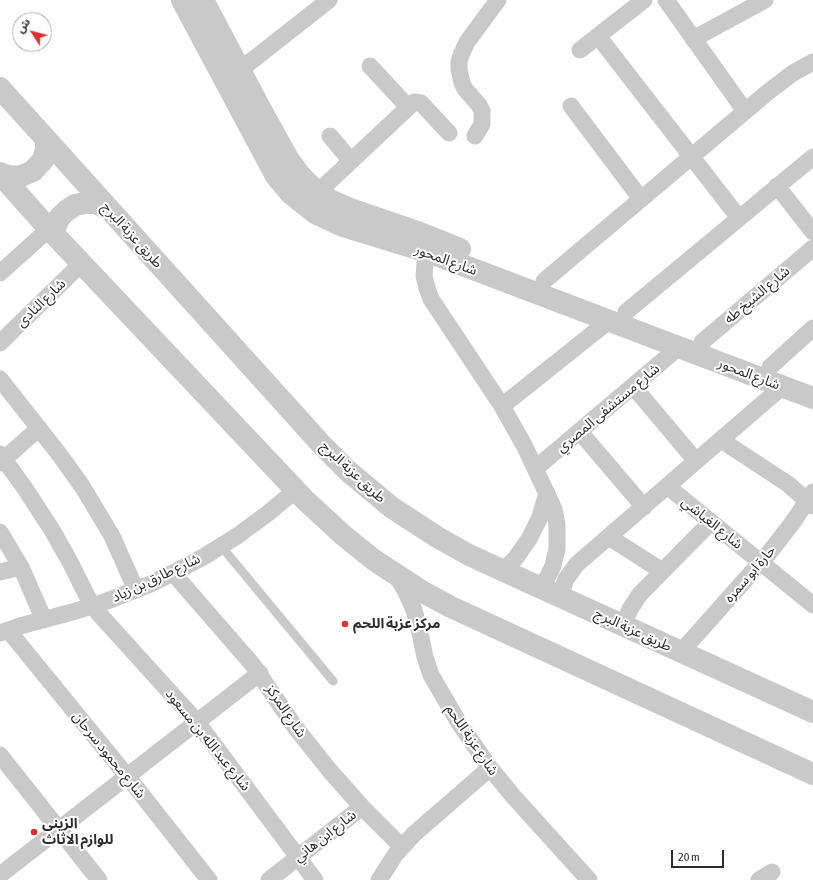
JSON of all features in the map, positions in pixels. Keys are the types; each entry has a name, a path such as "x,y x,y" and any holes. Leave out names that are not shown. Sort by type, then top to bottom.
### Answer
{"street":[{"name":"شارع المحور","path":"182,0 252,112 299,174 318,192 350,209 426,235 544,281 679,347 813,398"},
{"name":"شارع المحور","path":"204,0 240,70 252,112 276,176 291,194 308,209 343,226 428,252 618,316 702,342 813,382"},
{"path":"240,70 329,0"},
{"path":"476,136 482,124 482,111 462,83 459,62 467,42 498,0"},
{"path":"580,50 644,0"},
{"path":"666,0 745,111"},
{"path":"693,39 765,0"},
{"path":"598,36 739,218"},
{"path":"544,281 776,85 813,62"},
{"path":"370,66 408,107"},
{"name":"طريق عزبة البرج","path":"0,88 322,445 348,471 391,507 421,528 458,549 813,712"},
{"path":"318,192 414,102 421,103 449,133"},
{"path":"571,106 641,199"},
{"path":"330,136 351,160"},
{"path":"0,174 18,177 33,171 43,160 46,150 46,140"},
{"path":"502,406 618,316 813,157"},
{"path":"0,174 51,231 314,509 343,535 396,575 423,592 465,614 813,774"},
{"path":"777,186 813,232"},
{"path":"0,273 51,231 59,218 75,205 95,203 109,209"},
{"name":"شارع الشيخ طه","path":"702,342 813,248"},
{"path":"428,252 424,276 426,288 431,299 502,406 536,468 556,517 558,541 553,566 551,592"},
{"name":"شارع النادى","path":"0,343 82,263"},
{"path":"770,367 813,328"},
{"name":"شارع مستشفى المصري","path":"536,468 679,347"},
{"path":"0,379 71,470 92,502 112,536 136,590"},
{"path":"633,386 696,461"},
{"path":"551,592 564,584 573,569 783,386"},
{"path":"1,459 39,428"},
{"path":"580,432 644,507"},
{"path":"721,440 811,499"},
{"name":"شارع عبد الله بن مسعود","path":"1,459 30,496 52,530 92,606 197,722 315,880"},
{"name":"شارع الغباشي","path":"667,486 813,605"},
{"name":"شارع طارق بن زياد","path":"4,632 92,606 136,590 173,573 221,546 267,514 296,490"},
{"path":"503,570 530,539 540,517 547,493"},
{"name":"حارة ابو سمره","path":"681,652 761,563 811,499"},
{"path":"623,625 627,614 636,599 711,522"},
{"path":"0,532 21,567 44,620"},
{"path":"609,537 662,571"},
{"path":"0,572 21,567"},
{"name":"شارع المركز","path":"173,573 260,673 307,743 330,771 362,807 402,847"},
{"name":"شارع عزبة اللحم","path":"396,575 414,610 425,657 431,675 449,707 490,768 524,810 589,880"},
{"name":"شارع محمود سرحان","path":"4,632 127,776 209,880"},
{"path":"0,875 260,673"},
{"path":"0,755 99,880"},
{"path":"379,880 402,847 420,828 490,768"},
{"name":"شارع ابن هاني","path":"269,880 362,807"}],"lane":[{"path":"221,546 332,681"}],"place":[{"name":"مركز عزبة اللحم","path":"345,624"},
{"name":"الزينى للوازم الاثاث","path":"34,832"}]}
